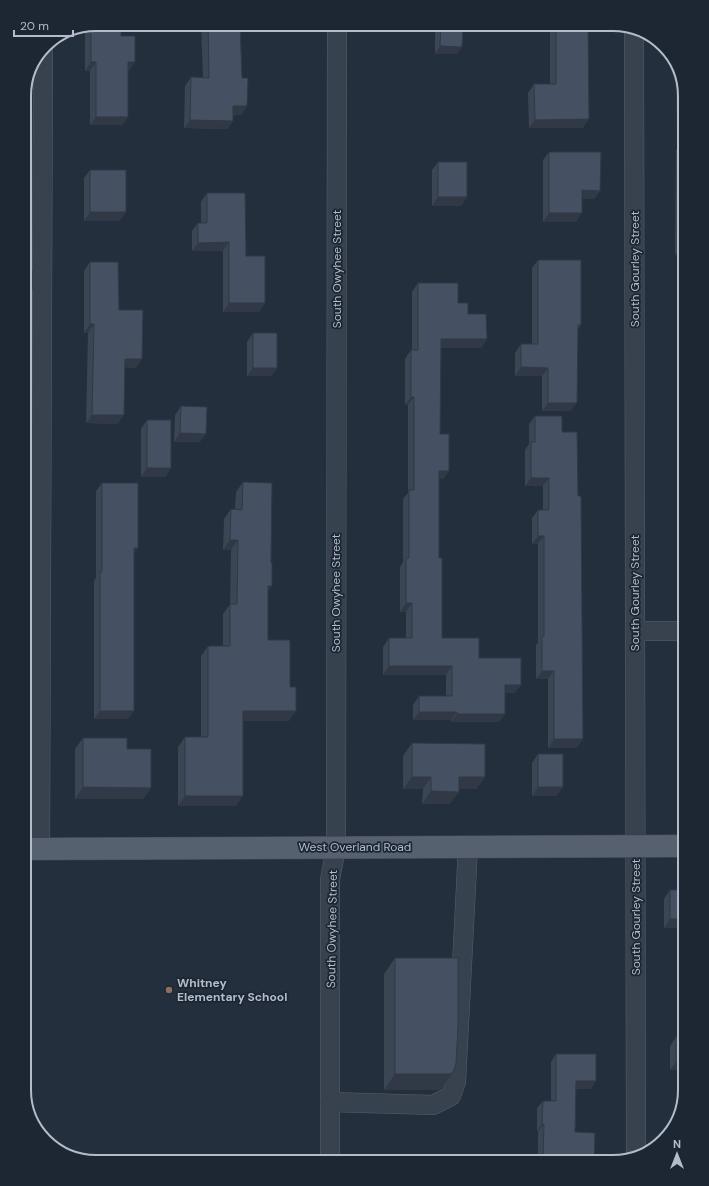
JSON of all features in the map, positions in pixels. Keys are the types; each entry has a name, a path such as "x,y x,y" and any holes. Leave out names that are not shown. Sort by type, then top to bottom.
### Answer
{"main road":[{"name":"West Overland Road","path":"32,849 678,846"}],"street":[{"name":"South Owyhee Street","path":"330,1155 330,880 336,847 337,31"},
{"name":"South Gourley Street","path":"634,34 636,1150"},
{"path":"32,849 33,280 43,59"},
{"path":"635,631 678,631"},
{"path":"330,1102 433,1105 451,1096 456,1082 468,847"}],"building":[{"path":"91,31 121,31 121,36 135,36 135,62 128,62 128,117 96,117 96,62 91,62"},
{"path":"208,31 240,31 242,78 248,78 247,106 233,106 233,121 190,120 191,77 209,78"},
{"path":"441,31 463,31 462,47 440,46"},
{"path":"556,31 588,31 589,119 535,120 534,84 556,84"},
{"path":"549,152 601,152 600,191 582,190 582,213 549,213"},
{"path":"438,162 467,162 467,197 438,197"},
{"path":"90,170 126,170 126,212 90,212"},
{"path":"207,193 245,193 246,256 265,256 265,303 229,303 229,242 198,243 198,223 207,223"},
{"path":"538,260 581,260 581,325 578,325 577,403 548,403 548,368 521,367 521,344 538,344"},
{"path":"90,262 118,262 119,310 143,310 142,359 125,359 124,415 92,415 94,324 90,324"},
{"path":"418,283 458,283 458,303 468,303 468,314 486,314 487,339 441,339 440,434 449,434 449,471 439,471 439,558 442,558 442,638 479,638 479,658 521,658 521,685 505,685 505,714 419,712 419,696 452,696 452,666 389,666 389,638 412,638 412,603 406,603 406,558 409,558 409,490 414,490 414,397 411,397 411,350 418,350"},
{"path":"253,333 277,333 277,368 253,368"},
{"path":"181,406 207,407 206,434 180,433"},
{"path":"535,416 562,416 562,432 577,432 578,496 581,496 583,739 554,739 554,671 542,671 542,636 544,636 544,536 538,536 538,510 549,510 549,478 531,478 531,442 535,442"},
{"path":"147,420 171,420 171,468 147,468"},
{"path":"243,482 272,483 272,586 268,586 268,640 290,640 290,687 296,687 296,711 243,711 243,796 185,796 185,737 208,737 208,646 230,646 230,604 237,604 238,540 230,540 231,509 242,510"},
{"path":"102,483 138,483 138,548 134,548 134,711 100,711 100,572 102,572"},
{"path":"83,738 127,738 127,749 151,749 151,788 83,787"},
{"path":"412,743 485,744 485,777 459,777 459,792 431,791 431,777 412,777"},
{"path":"538,754 563,754 563,787 538,787"},
{"path":"670,890 678,890 678,919 670,919"},
{"path":"395,958 458,958 458,1025 456,1064 453,1072 450,1074 395,1074"},
{"path":"676,1037 678,1037 678,1062 676,1062"},
{"path":"556,1054 596,1054 596,1081 576,1081 575,1132 595,1133 594,1155 543,1155 543,1101 556,1101"}],"place":[{"name":"Whitney Elementary School","path":"169,990"}]}
